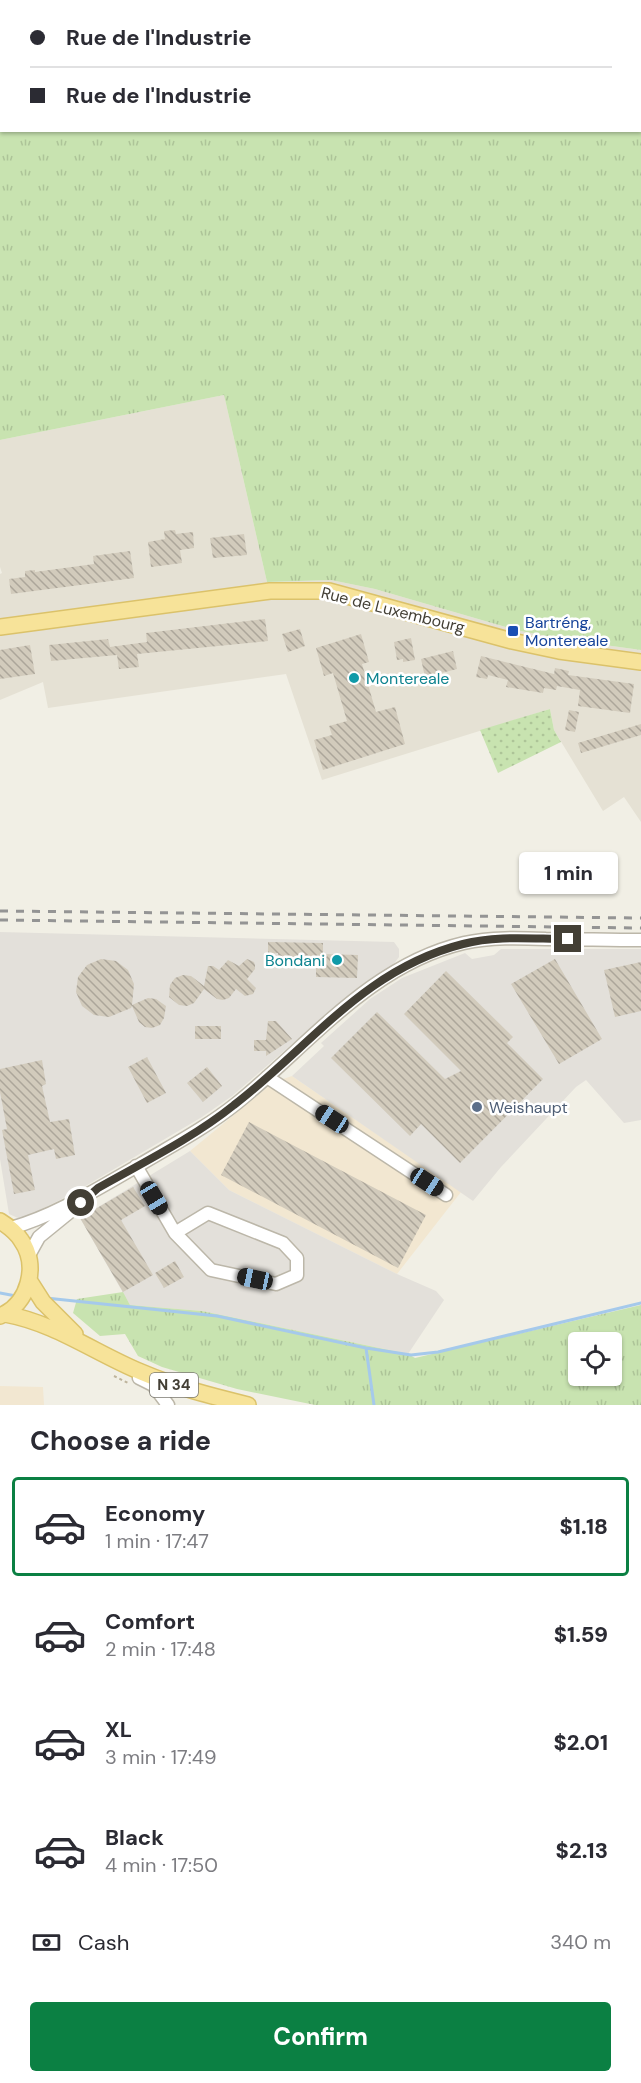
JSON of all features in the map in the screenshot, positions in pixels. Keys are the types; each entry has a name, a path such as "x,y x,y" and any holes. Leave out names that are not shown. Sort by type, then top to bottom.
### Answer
{"main road":[{"name":"Rue de Luxembourg","path":"0,627 270,591 329,591 513,641 559,651 641,662"},
{"path":"5,1225 22,1240 29,1255 29,1280"},
{"name":"N 34","path":"2,1315 21,1299 29,1280"},
{"name":"N 34","path":"29,1280 43,1302 86,1345"},
{"name":"N 34","path":"2,1315 30,1319 177,1387 248,1405"}],"street":[{"path":"5,1225 32,1222 98,1188 215,1119 267,1077 352,1000 374,984 420,958 464,943 502,938 641,940"},
{"path":"267,1077 446,1195"},
{"path":"136,1166 176,1233 211,1270 276,1284 297,1275 297,1258 283,1243 208,1213 176,1233"},
{"path":"29,1255 39,1237 98,1188"},
{"path":"104,1354 118,1368 153,1385 168,1405"}],"shaded area":[{"path":"224,395 267,582 331,580 375,589 516,630 641,650 641,822 624,797 603,811 554,730 550,709 322,780 286,674 48,708 43,682 0,700 0,574 2,573 0,567 0,440"},
{"path":"0,932 394,942 399,949 399,957 393,965 349,995 232,1096 202,1117 72,1194 26,1217 18,1218 9,1214 0,1159"},
{"path":"501,949 641,949 641,1120 624,1123 586,1080 576,1087 501,1167 473,1201 292,1076 324,1046 321,1043 370,999 402,978 465,953 472,959 494,955"},
{"path":"292,1076 461,1192 397,1274 229,1190 190,1151 274,1082"},
{"path":"190,1151 229,1190 397,1274 436,1291 444,1300 408,1354 202,1311 130,1305 80,1218"},
{"path":"0,1386 43,1387 44,1405 0,1405"}],"green space":[{"path":"0,132 641,132 641,650 516,630 375,589 331,580 267,582 224,395 0,440"},
{"path":"550,709 554,730 561,742 498,773 480,730"},
{"path":"123,1292 130,1305 202,1311 408,1354 415,1358 641,1305 641,1405 315,1405 237,1389 162,1367 138,1356 125,1334 100,1336 73,1313 77,1299"}],"building":[{"path":"175,530 176,534 193,532 194,548 180,550 182,563 151,567 148,542 165,539 164,531"},
{"path":"244,534 247,555 213,558 210,538"},
{"path":"130,551 134,578 11,594 9,579 25,577 25,571 35,570 35,572 94,564 93,556"},
{"path":"265,619 268,641 137,654 139,667 119,669 117,655 51,661 49,645 108,639 110,647 147,642 146,633"},
{"path":"300,629 305,646 288,652 282,634"},
{"path":"361,634 369,662 362,664 376,712 395,707 405,744 323,770 314,740 332,735 329,726 347,721 333,673 324,676 316,648"},
{"path":"411,638 415,660 403,662 403,659 397,660 394,642"},
{"path":"30,645 35,674 0,679 0,650"},
{"path":"453,651 457,669 425,677 421,659"},
{"path":"481,656 554,674 555,668 569,671 568,675 634,684 630,713 578,706 580,690 557,686 556,690 544,688 543,693 506,687 508,680 488,675 487,679 476,677"},
{"path":"569,710 579,712 575,732 565,730"},
{"path":"641,724 641,735 581,753 578,743"},
{"path":"268,942 323,943 323,954 358,955 357,978 316,977 316,966 296,966 296,957 278,958 278,953 268,954"},
{"path":"101,959 116,961 128,970 134,984 132,1005 148,998 156,999 166,1006 160,1025 152,1028 145,1027 139,1022 132,1006 109,1017 94,1015 82,1006 76,992 78,977 87,965"},
{"path":"247,959 255,965 255,969 247,979 256,988 253,994 245,996 236,989 229,998 223,1000 217,999 204,989 194,1003 187,1006 179,1005 169,997 170,985 175,978 183,975 191,976 204,986 208,966 219,970 228,960 239,966"},
{"path":"555,959 602,1039 559,1064 511,984"},
{"path":"641,962 641,1011 615,1017 604,970"},
{"path":"446,971 513,1037 507,1043 543,1079 460,1163 421,1124 410,1136 331,1058 377,1012 445,1079 461,1071 404,1014"},
{"path":"268,1021 276,1021 292,1039 266,1056 266,1051 254,1051 254,1040 266,1040"},
{"path":"195,1026 221,1026 221,1039 195,1039"},
{"path":"147,1057 166,1093 147,1103 128,1067"},
{"path":"42,1060 46,1084 42,1086 50,1122 69,1119 75,1155 56,1159 54,1149 28,1155 35,1190 14,1194 2,1130 7,1129 0,1092 0,1069"},
{"path":"207,1067 222,1086 203,1102 187,1083"},
{"path":"249,1122 426,1215 398,1268 221,1175"},
{"path":"133,1187 145,1206 121,1220 153,1275 123,1292 80,1218"},
{"path":"175,1261 184,1277 164,1288 155,1273"}],"waterway":[{"path":"0,1293 16,1296"},
{"path":"46,1298 217,1316 366,1348 411,1355 438,1352 641,1303"},
{"path":"366,1348 374,1405"}],"railway":[{"path":"0,911 641,918"},
{"path":"0,920 641,928"}],"place":[{"name":"Bartréng, Montereale","path":"513,631"},
{"name":"Montereale","path":"354,678"},
{"name":"Bondani","path":"337,960"},
{"name":"Weishaupt","path":"477,1107"}],"route":[{"path":"81,1203 98,1188 178,1142 236,1104 352,1000 374,984 420,958 464,943 502,938 568,939"}]}
